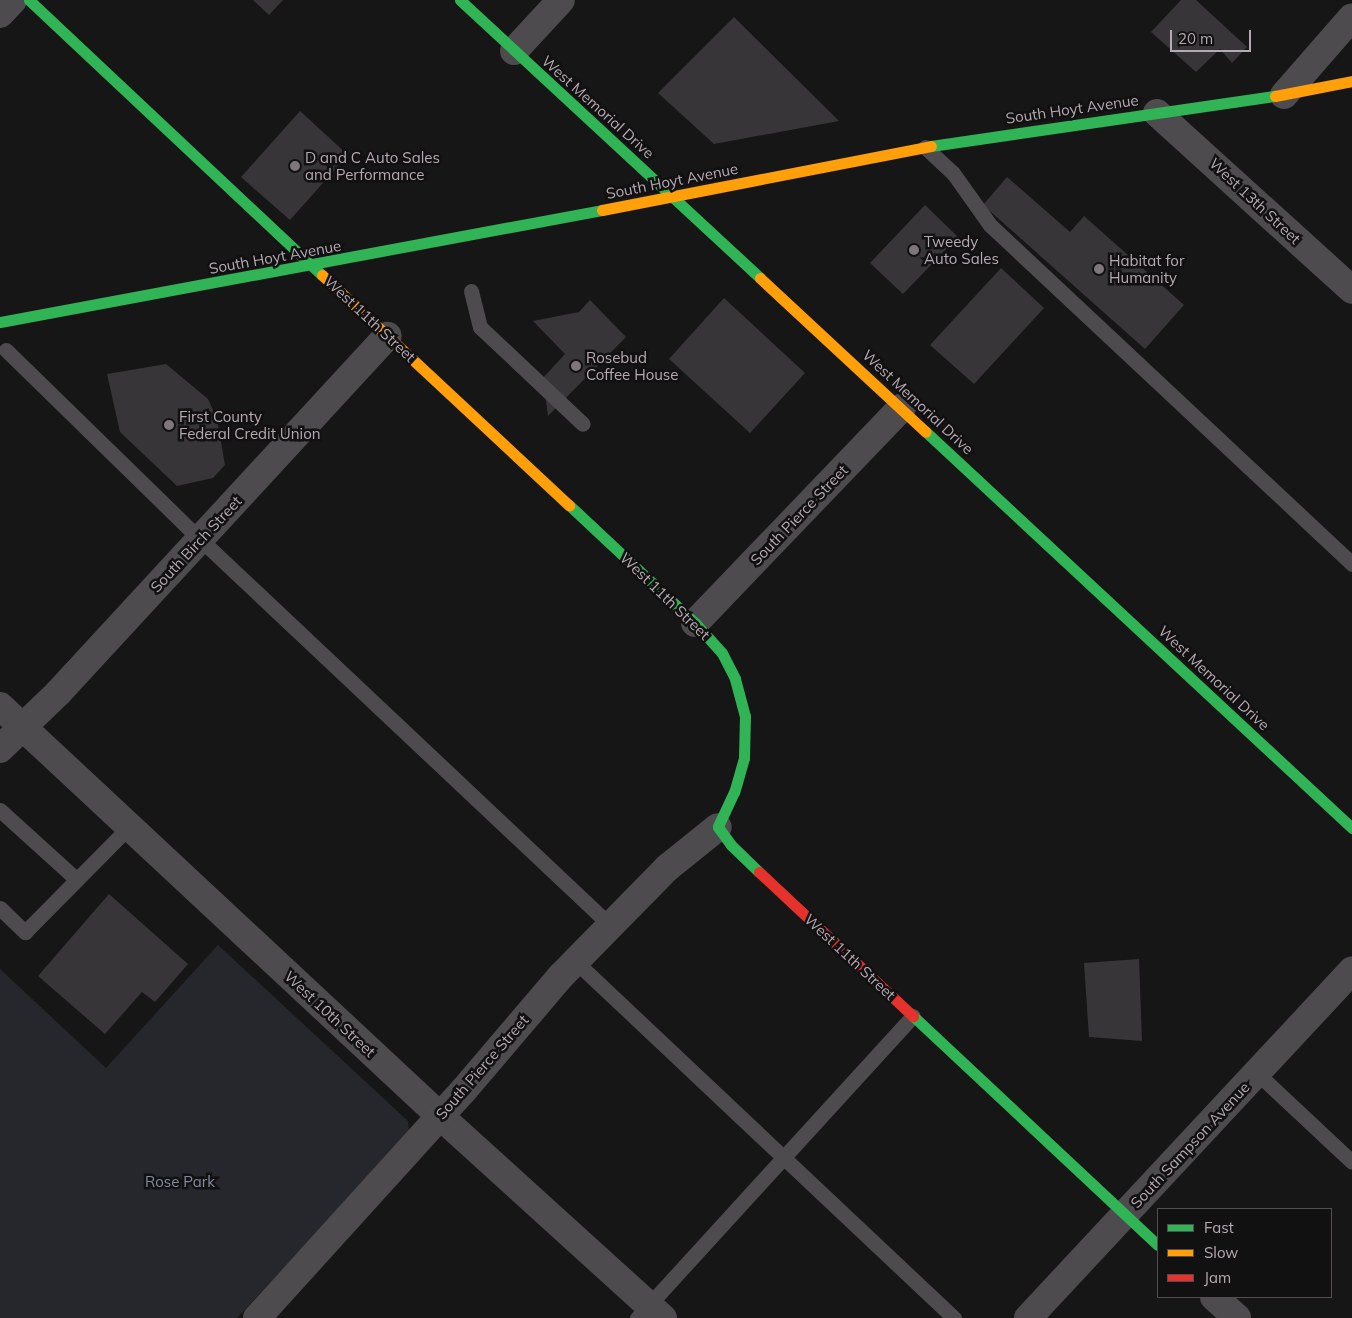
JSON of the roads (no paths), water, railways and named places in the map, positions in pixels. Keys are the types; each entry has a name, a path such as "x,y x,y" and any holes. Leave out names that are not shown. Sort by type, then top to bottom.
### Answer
{"main road":[{"name":"West 11th Street","path":"30,0 695,623 722,653 735,679 745,716 744,758 734,792 718,827 731,845 1157,1244"},
{"name":"West Memorial Drive","path":"460,0 902,407 1352,828"},
{"name":"South Hoyt Avenue","path":"0,322 313,266 926,147 1284,95 1352,81"}],"street":[{"path":"0,14 13,0"},
{"path":"514,51 561,0"},
{"path":"1284,95 1352,17"},
{"name":"West 13th Street","path":"1157,113 1352,290"},
{"name":"South Birch Street","path":"0,749 24,729 388,336"},
{"name":"South Pierce Street","path":"695,623 902,407"},
{"name":"West 10th Street","path":"0,706 650,1314"},
{"name":"South Pierce Street","path":"256,1318 440,1116 575,961 667,868 718,827"},
{"name":"South Sampson Avenue","path":"1028,1318 1352,971"},
{"path":"1215,1298 1237,1318"}],"lane":[{"path":"926,147 953,173 990,225 1352,564"},
{"path":"471,291 480,326 584,424"},
{"path":"6,350 200,540 610,926"},
{"path":"0,810 76,879"},
{"path":"0,908 25,932 129,827"},
{"path":"575,961 954,1318"},
{"path":"650,1314 785,1158 913,1016"},
{"path":"1257,1073 1352,1162"}],"place":[{"name":"D and C Auto Sales and Performance","path":"295,166"},
{"name":"Tweedy Auto Sales","path":"914,250"},
{"name":"Habitat for Humanity","path":"1099,269"},
{"name":"Rosebud Coffee House","path":"576,366"},
{"name":"First County Federal Credit Union","path":"169,425"}],"park label":[{"name":"Rose Park","path":"180,1182"}]}
